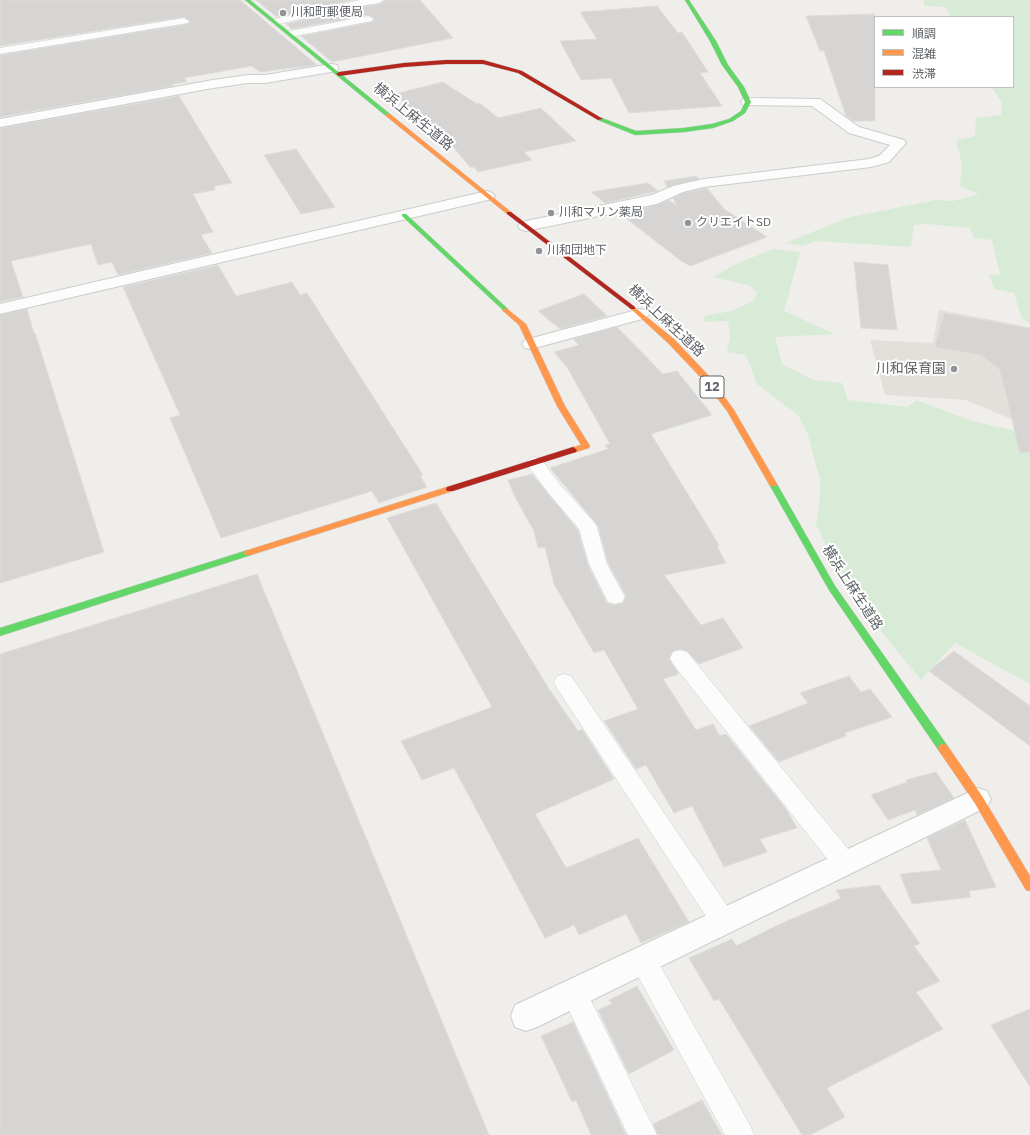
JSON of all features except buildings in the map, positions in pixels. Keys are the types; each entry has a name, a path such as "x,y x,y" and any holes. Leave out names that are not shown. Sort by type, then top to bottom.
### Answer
{"street":[{"name":"横浜上麻生道路","path":"247,0 487,196 626,302 676,346 707,379 730,410 832,588 978,799 1030,886"},
{"path":"687,0 713,41 725,65 741,87 748,102"},
{"path":"0,123 212,84 248,79 265,79 335,71 446,62 483,62 520,72 607,123 635,133 684,130 713,126 732,120 743,112 748,102"},
{"path":"526,226 657,199 678,189 704,184 871,162 884,158 899,143 854,130 815,102 748,102"},
{"path":"0,309 487,196"},
{"path":"0,632 586,446 561,406 522,324 404,215"},
{"path":"531,344 640,314"},
{"path":"526,1016 844,862 978,799"}],"lane":[{"path":"275,22 379,0"},
{"path":"290,34 368,19"},
{"path":"0,52 184,21"},
{"path":"535,463 556,491 588,527 598,564 615,597"},
{"path":"680,658 844,862"},
{"path":"564,682 723,921"},
{"path":"643,960 740,1135"},
{"path":"574,993 643,1135"}],"shaded area":[{"name":"川和保育園","path":"939,310 1009,323 1030,334 1016,421 966,400 885,395 870,340 933,343"}],"green space":[{"path":"923,0 1030,0 1030,323 1022,319 1014,293 994,289 989,274 1000,275 992,240 974,238 970,228 927,224 914,225 911,247 815,241 803,246 785,243 850,217 935,200 953,201 979,194 960,186 962,164 956,140 975,136 976,118 1001,115 1002,102 992,88 1014,88 1014,16 950,16 945,7 925,6"},
{"path":"773,249 800,252 784,311 835,334 775,337 782,364 813,380 842,383 848,400 908,407 916,400 972,421 1030,434 1030,684 955,643 921,680 845,587 816,524 820,497 820,479 808,435 798,415 757,384 746,355 727,352 730,336 728,321 703,322 705,316 731,311 754,301 757,292 748,285 713,277 734,265"}],"traffic: fast":[{"path":"247,0 388,115"},
{"path":"600,119 635,133 684,130 713,126 731,120 743,112 748,102 741,87 725,65 713,41 687,0"},
{"path":"404,215 506,310"},
{"path":"773,484 832,588 943,748"},
{"path":"0,632 248,553"}],"traffic: slow":[{"path":"388,115 509,213"},
{"path":"633,308 671,341 707,379 730,410 773,484"},
{"path":"506,310 522,324 561,406 586,446 573,450"},
{"path":"248,553 450,489"},
{"path":"943,748 978,799 1030,886"}],"traffic: jam":[{"path":"339,74 404,65 446,62 483,62 520,72 600,119"},
{"path":"509,213 633,308"},
{"path":"450,489 573,450"}],"place":[{"name":"川和町郵便局","path":"283,13"},
{"name":"川和マリン薬局","path":"551,213"},
{"name":"クリエイトSD","path":"688,223"},
{"name":"川和団地下","path":"539,251"},
{"name":"川和保育園","path":"954,369"}]}
